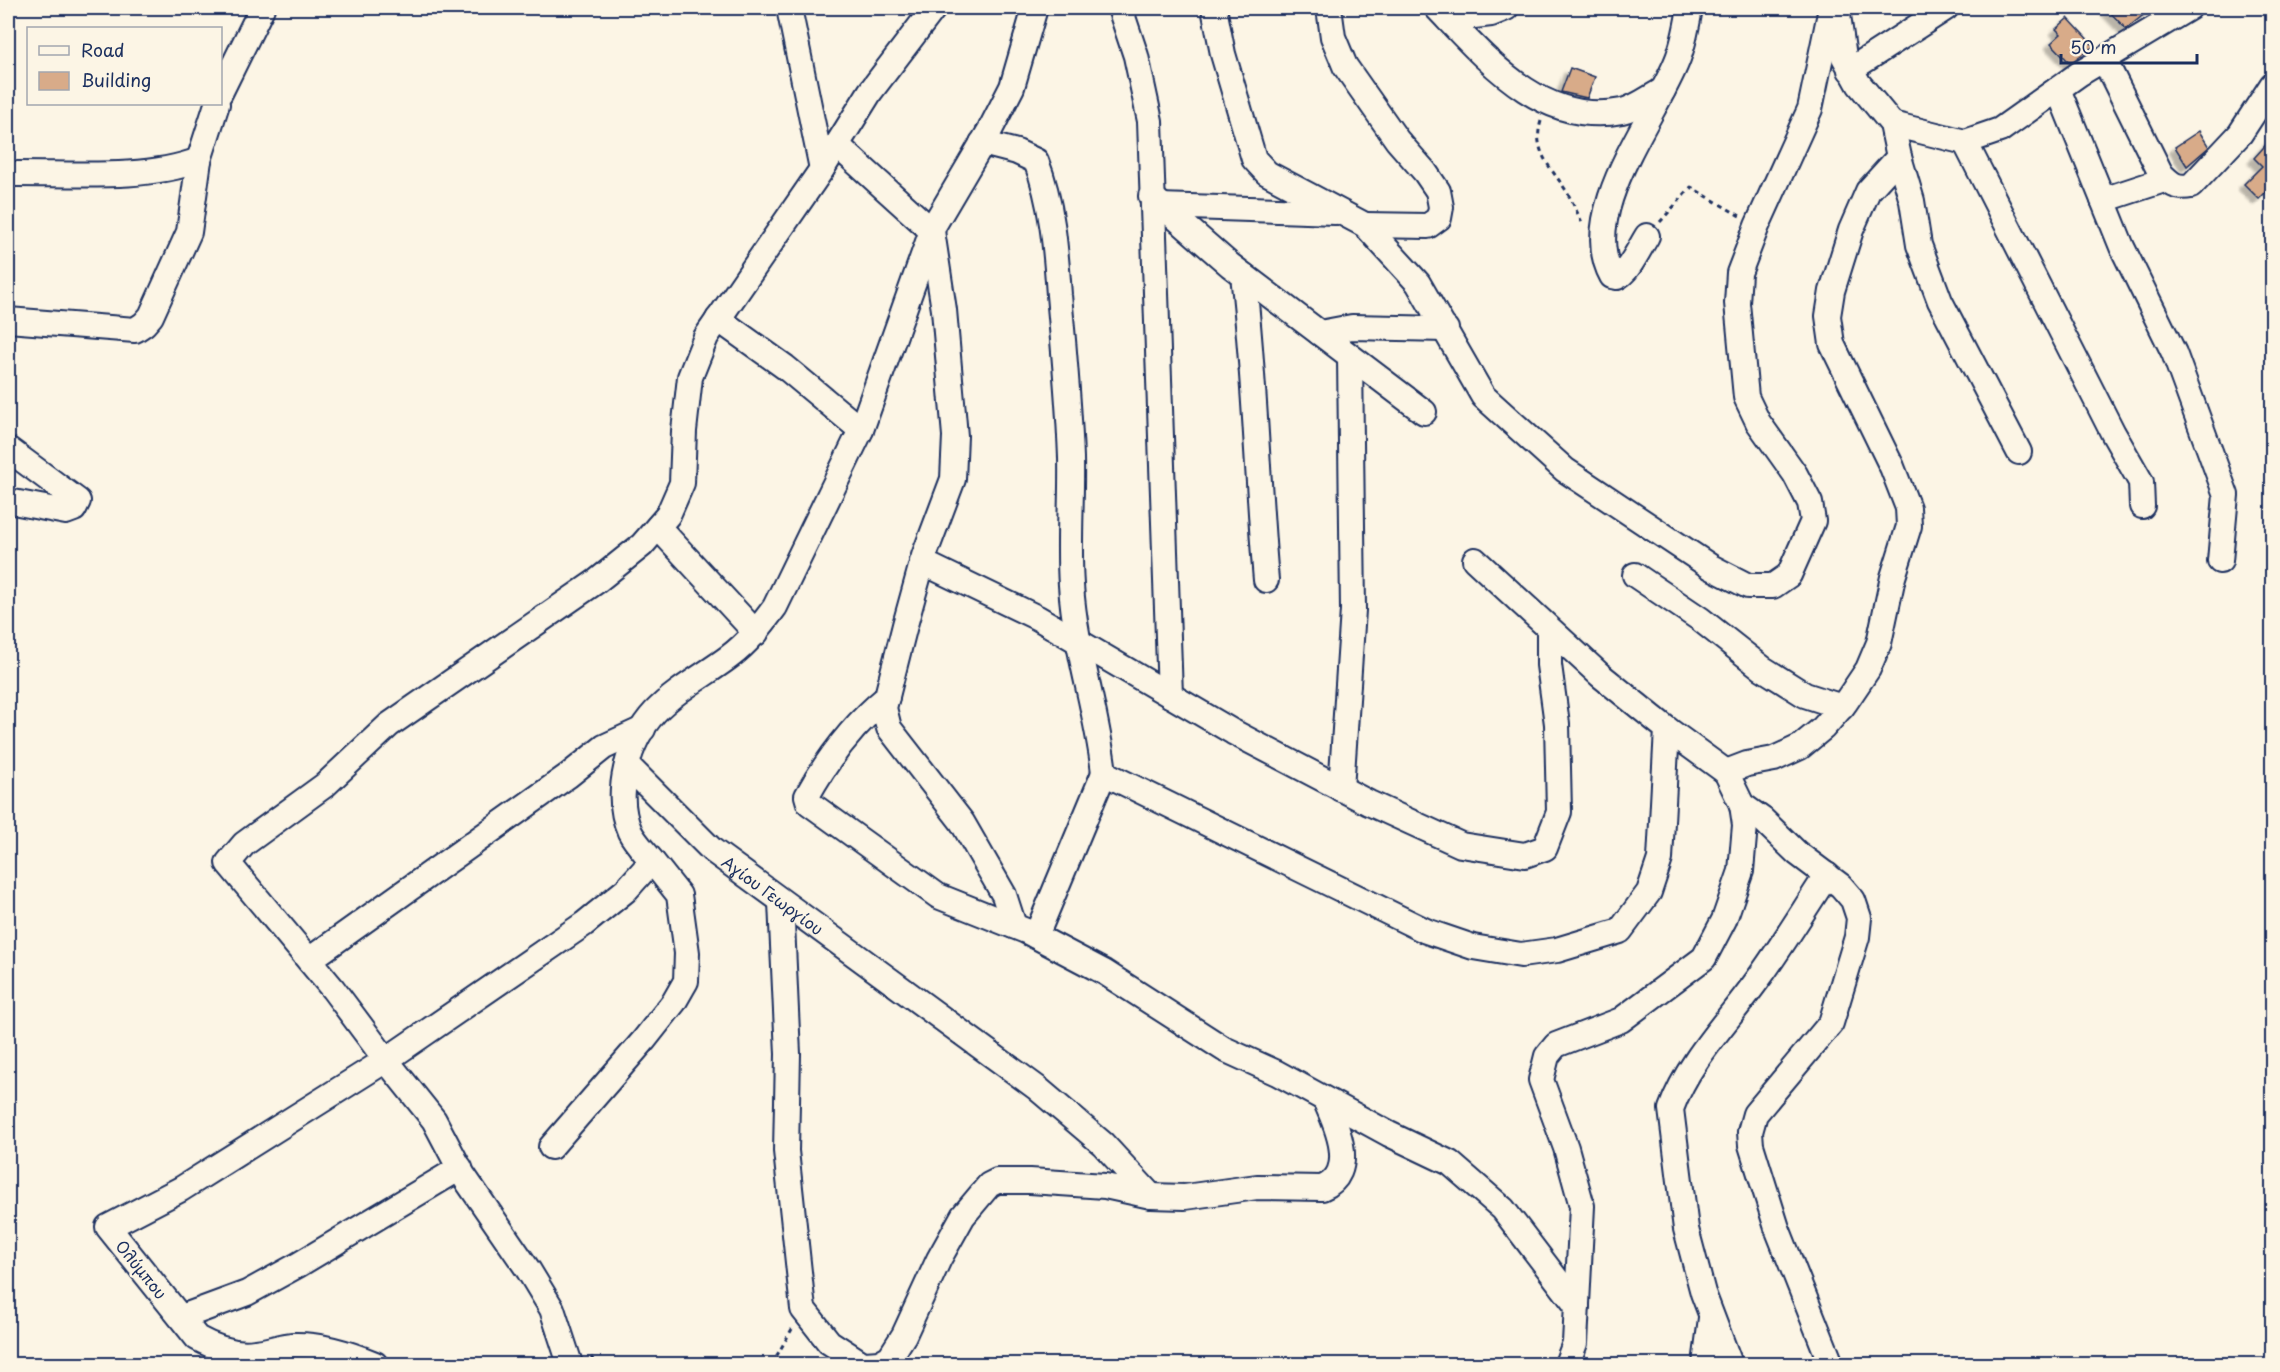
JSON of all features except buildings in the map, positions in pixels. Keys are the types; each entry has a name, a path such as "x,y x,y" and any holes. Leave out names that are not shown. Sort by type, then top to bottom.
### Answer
{"street":[{"path":"222,89 262,8"},
{"path":"789,8 822,169"},
{"path":"570,1365 552,1309 460,1168 434,1120 309,960 228,863 244,844 325,785 389,725 597,581 642,545 668,515 682,483 684,431 690,377 706,337 822,169 870,92 934,8"},
{"path":"551,1147 644,1040 674,1002 686,981 687,953 679,895 631,832 624,811 623,787 627,765 643,729 664,705 731,656 756,633 775,607 861,430 932,231 1012,87 1035,8"},
{"path":"1120,8 1137,56 1150,121 1156,201 1170,695"},
{"path":"1214,8 1223,54 1254,159 1267,173 1365,225 1418,283 1483,396 1565,470 1712,567 1748,586 1773,586 1789,574 1813,521 1810,503 1795,474 1758,422 1746,397 1737,303 1739,273 1757,226 1810,110 1831,8"},
{"path":"1329,8 1333,38 1345,66 1397,140 1425,171 1438,191 1441,207 1439,218 1428,226 1365,225"},
{"path":"1442,13 1491,14 1506,8"},
{"path":"1647,236 1632,258 1626,272 1617,277 1612,276 1605,263 1604,242 1613,189 1678,60 1690,8"},
{"path":"1837,8 1844,57 1850,70 1892,124 1912,201 1918,245 1940,301 2019,452"},
{"path":"1850,70 1946,8"},
{"path":"1892,124 1965,142 2000,130 2104,59 2189,8"},
{"path":"1442,13 1516,86 1559,108 1597,114 1624,110 1663,90"},
{"path":"2104,59 2161,174 2173,186 2182,188 2191,186 2240,134 2272,85"},
{"path":"2058,89 2122,247 2174,353 2226,495 2220,561"},
{"path":"8,320 135,330 144,324 151,316 189,232 199,160 217,105"},
{"path":"1965,142 2113,433 2141,482 2142,506"},
{"path":"982,143 1036,161 1041,174 1056,260 1063,338 1071,460 1069,552 1077,641 1083,673 1095,711 1104,772 1025,931"},
{"path":"837,145 932,231 945,310 955,436 953,479 922,562 884,708 889,728 962,822 1025,931"},
{"path":"1726,772 1747,764 1774,759 1800,747 1823,728 1842,707 1874,659 1893,577 1909,526 1908,508 1892,467 1832,344 1828,316 1832,291 1855,220 1868,191 1899,158"},
{"path":"8,174 141,172 182,166 199,160"},
{"path":"2103,200 2162,181"},
{"path":"1156,201 1343,212"},
{"path":"1156,201 1243,275 1424,412"},
{"path":"1243,275 1253,360 1259,498 1266,580"},
{"path":"718,319 785,367 861,430"},
{"path":"1320,333 1352,327 1446,329"},
{"path":"1341,789 1353,610 1350,357"},
{"path":"8,449 78,501 74,510 66,512 8,501"},
{"path":"658,526 756,633"},
{"path":"1475,560 1550,630 1667,729 1726,772 1742,805 1745,825 1741,871 1724,920 1704,958 1621,1020 1556,1045 1547,1056 1541,1080 1566,1148 1582,1206 1575,1343 1567,1365"},
{"path":"922,562 1038,618 1233,732 1341,789 1461,845 1525,855 1545,848 1559,812 1557,724 1549,665 1550,630"},
{"path":"1635,575 1700,619 1762,668 1805,695 1842,707"},
{"path":"887,697 864,716 832,757 807,796 809,803 938,896 1025,931 1104,972 1224,1049 1277,1073 1389,1134 1450,1163 1503,1209 1577,1306"},
{"path":"309,960 569,775 604,747 643,729"},
{"path":"1104,772 1426,931 1473,947 1521,955 1557,950 1620,931 1649,892 1660,859 1667,729"},
{"name":"Αγίου Γεωργίου","path":"627,765 712,850 1037,1089 1104,1144 1151,1196"},
{"path":"1742,805 1763,820 1797,853 1827,875 1853,900 1858,918 1857,937 1831,1023 1755,1114 1750,1132 1751,1145 1777,1228 1831,1365"},
{"path":"386,1060 584,924 626,890 652,861"},
{"path":"1730,1365 1711,1316 1686,1229 1671,1109 1678,1090 1690,1072 1762,974 1827,875"},
{"path":"781,902 788,1054 786,1151 803,1309 829,1342 864,1365 879,1363 890,1357 904,1335 939,1258 963,1216 989,1185 997,1181 1030,1181 1105,1186 1151,1196 1185,1197 1257,1187 1322,1188 1331,1184 1340,1174 1341,1148 1336,1126 1325,1100"},
{"name":"Ολύμπου","path":"182,1317 108,1227 181,1189 386,1060"},
{"path":"375,1365 346,1352 314,1347 292,1345 253,1353 217,1349 197,1338 182,1317 247,1293 460,1168"},
{"path":"1705,1365 1711,1316"}],"path":[{"path":"1547,102 1538,129 1539,149 1548,168 1565,190 1585,226 1604,242"},
{"path":"1647,236 1691,187 1757,226"},
{"path":"772,1365 803,1309"}]}
